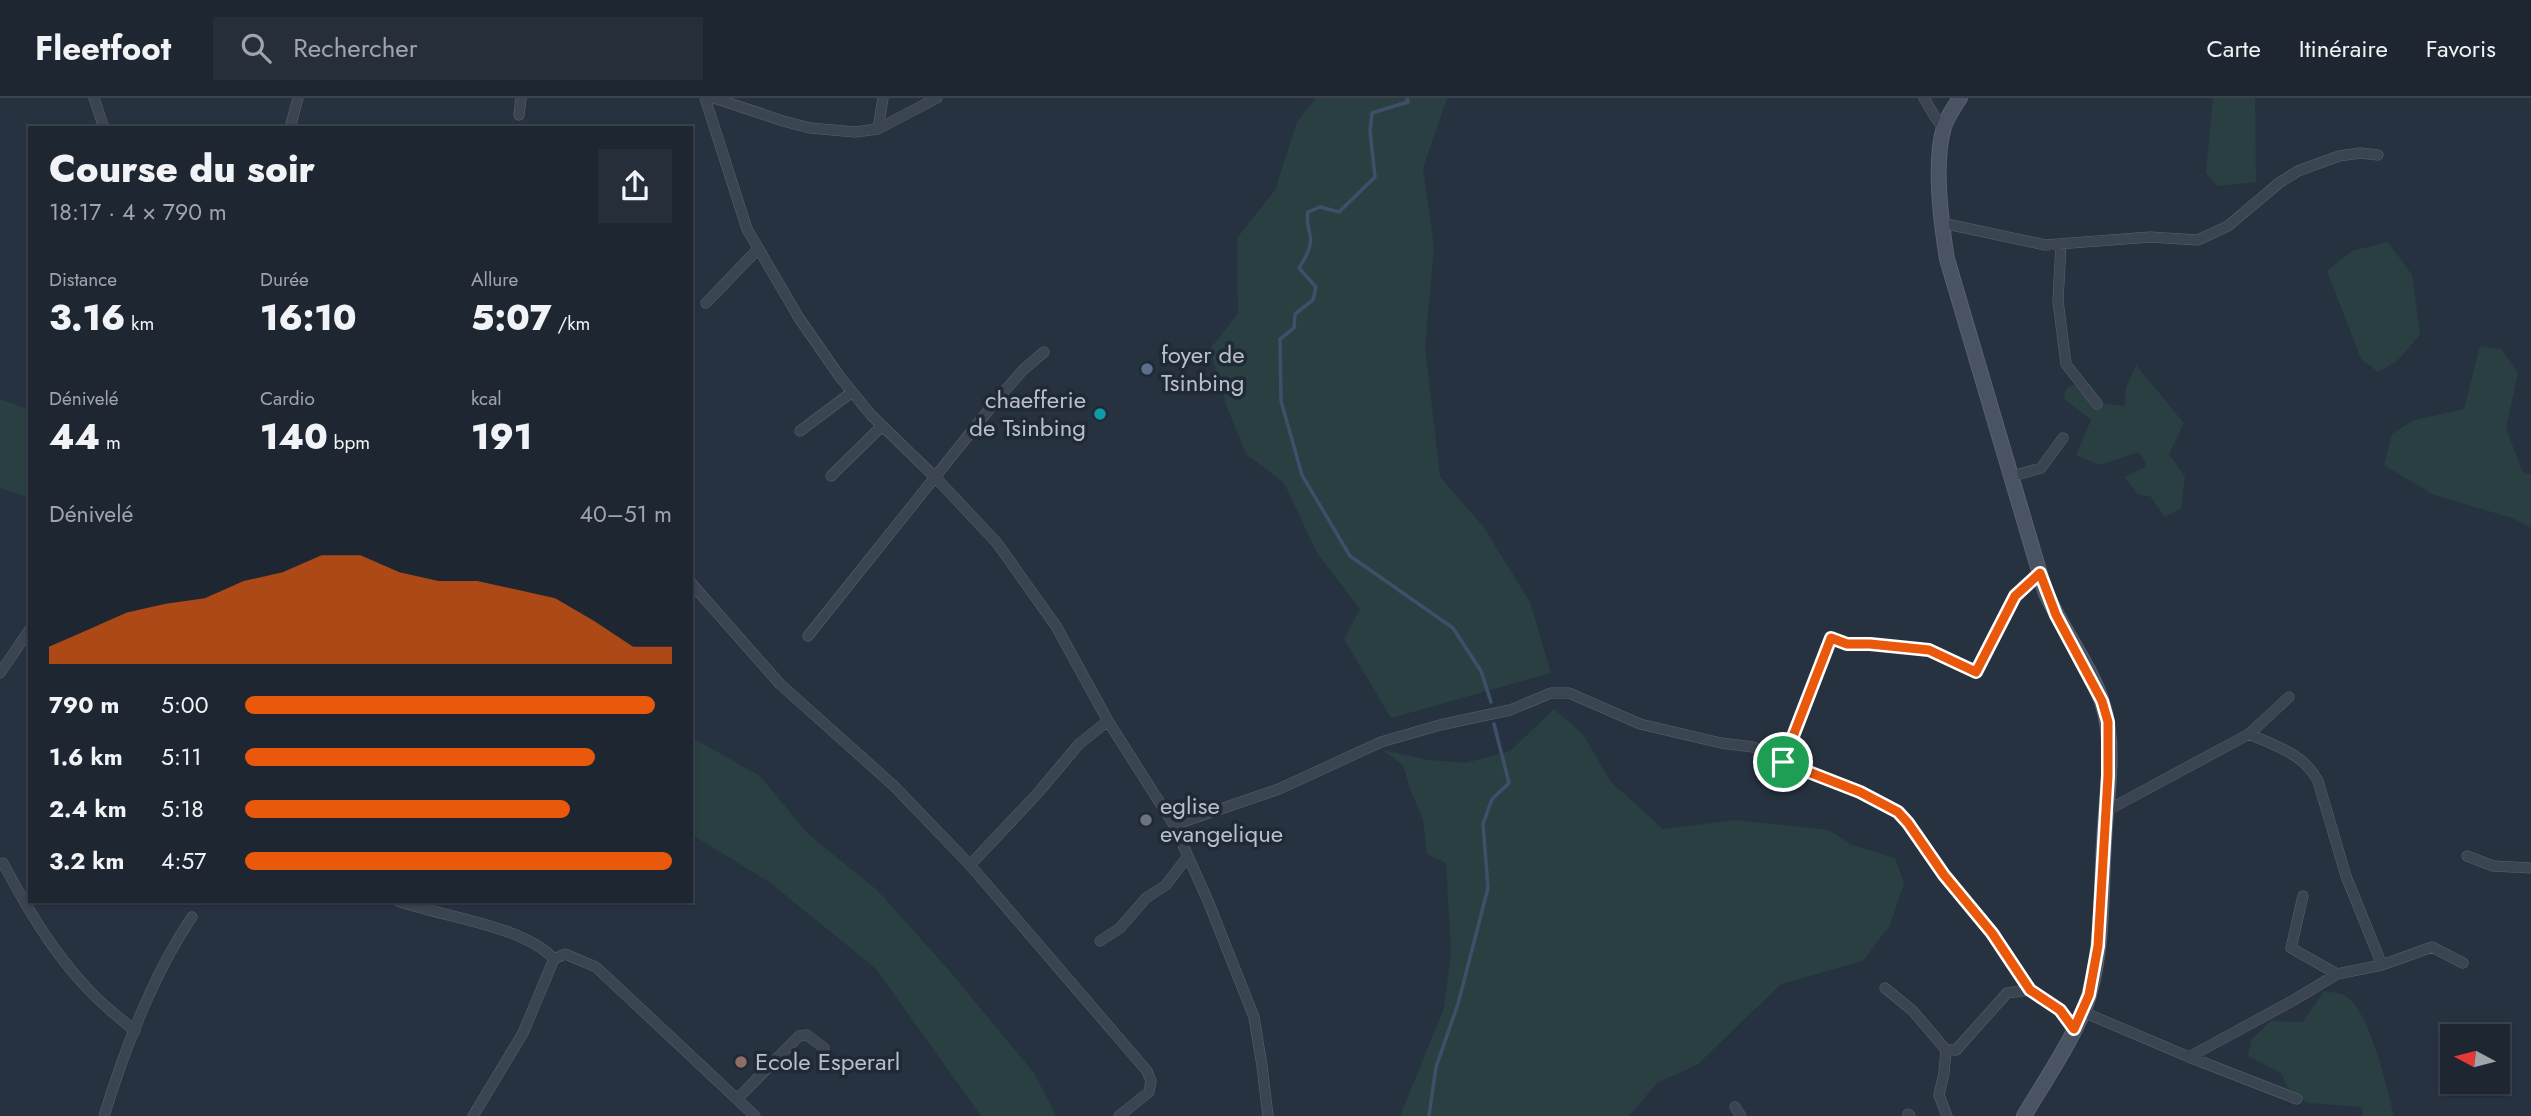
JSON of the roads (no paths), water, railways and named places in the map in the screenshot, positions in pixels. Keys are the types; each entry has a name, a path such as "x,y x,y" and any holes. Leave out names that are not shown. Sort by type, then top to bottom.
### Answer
{"main road":[{"path":"1960,98 1944,128 1940,156 1942,223 1947,259 2040,573 2056,615 2090,677 2105,712 2109,751 2098,946 2089,995 2083,1012 2025,1116"}],"street":[{"path":"94,98 103,126"},
{"path":"291,126 298,98"},
{"path":"519,115 521,98"},
{"path":"705,98 747,229 799,318 852,392 1004,553 1056,626 1108,721 1174,825 1254,1017 1268,1116"},
{"path":"714,98 810,128 855,132 878,129 937,98"},
{"path":"878,129 883,98"},
{"path":"1922,99 1944,128"},
{"path":"1942,223 2029,243 2061,244 2150,237 2198,240 2228,226 2279,183 2298,172 2339,156 2360,153 2378,155"},
{"path":"2061,244 2058,301 2066,364 2097,404"},
{"path":"706,303 758,248"},
{"path":"807,636 1016,378 1044,352"},
{"path":"800,431 852,392"},
{"path":"831,476 882,426"},
{"path":"2013,476 2041,468 2063,438"},
{"path":"1783,762 1831,638 1847,644 1929,650 1976,672 2015,596 2040,573"},
{"path":"693,585 780,684 894,786 970,865 1147,1071 1151,1081 1149,1092 1119,1116"},
{"path":"0,673 28,632"},
{"path":"1174,825 1279,789 1381,742 1440,724 1510,710 1551,693 1569,693 1640,724 1721,743 1753,747 1783,762 1860,792 1898,812 1944,875 1992,933 2030,990 2060,1010 2074,1029"},
{"path":"2106,811 2249,734 2289,696"},
{"path":"970,865 1037,794 1079,744 1108,721"},
{"path":"2249,734 2293,754 2311,768 2318,781 2346,876 2382,965"},
{"path":"1100,941 1120,928 1146,898 1166,886 1188,856"},
{"path":"2467,856 2493,866 2531,868"},
{"path":"4,863 27,909 47,940 87,989 135,1031"},
{"path":"2303,896 2291,948 2337,974"},
{"path":"405,903 510,933 545,949 554,959"},
{"path":"104,1116 135,1031 173,945 192,917"},
{"path":"2189,1057 2337,974 2382,965 2432,947 2463,963"},
{"path":"473,1116 523,1033 554,959 565,954 596,967 755,1116"},
{"path":"1885,988 1913,1011 1946,1050 1939,1095 1947,1116"},
{"path":"1946,1050 1956,1050 2007,993 2030,990"},
{"path":"2083,1012 2297,1099"},
{"path":"738,1098 799,1036 807,1035 824,1048"}],"waterway":[{"path":"1407,98 1408,102 1372,113 1370,131 1375,177 1339,212 1320,207 1308,212 1311,239 1299,268 1316,287 1313,300 1295,314 1294,328 1280,339 1281,401 1302,475 1350,556 1453,628 1481,671 1491,702"},
{"path":"1429,1116 1436,1067 1458,1004 1488,888 1483,824 1492,799 1509,783 1494,724"}],"place":[{"name":"foyer de Tsinbing","path":"1147,369"},
{"name":"chaefferie de Tsinbing","path":"1100,414"},
{"name":"eglise evangelique","path":"1146,820"},
{"name":"Ecole Esperarl","path":"741,1062"}]}
